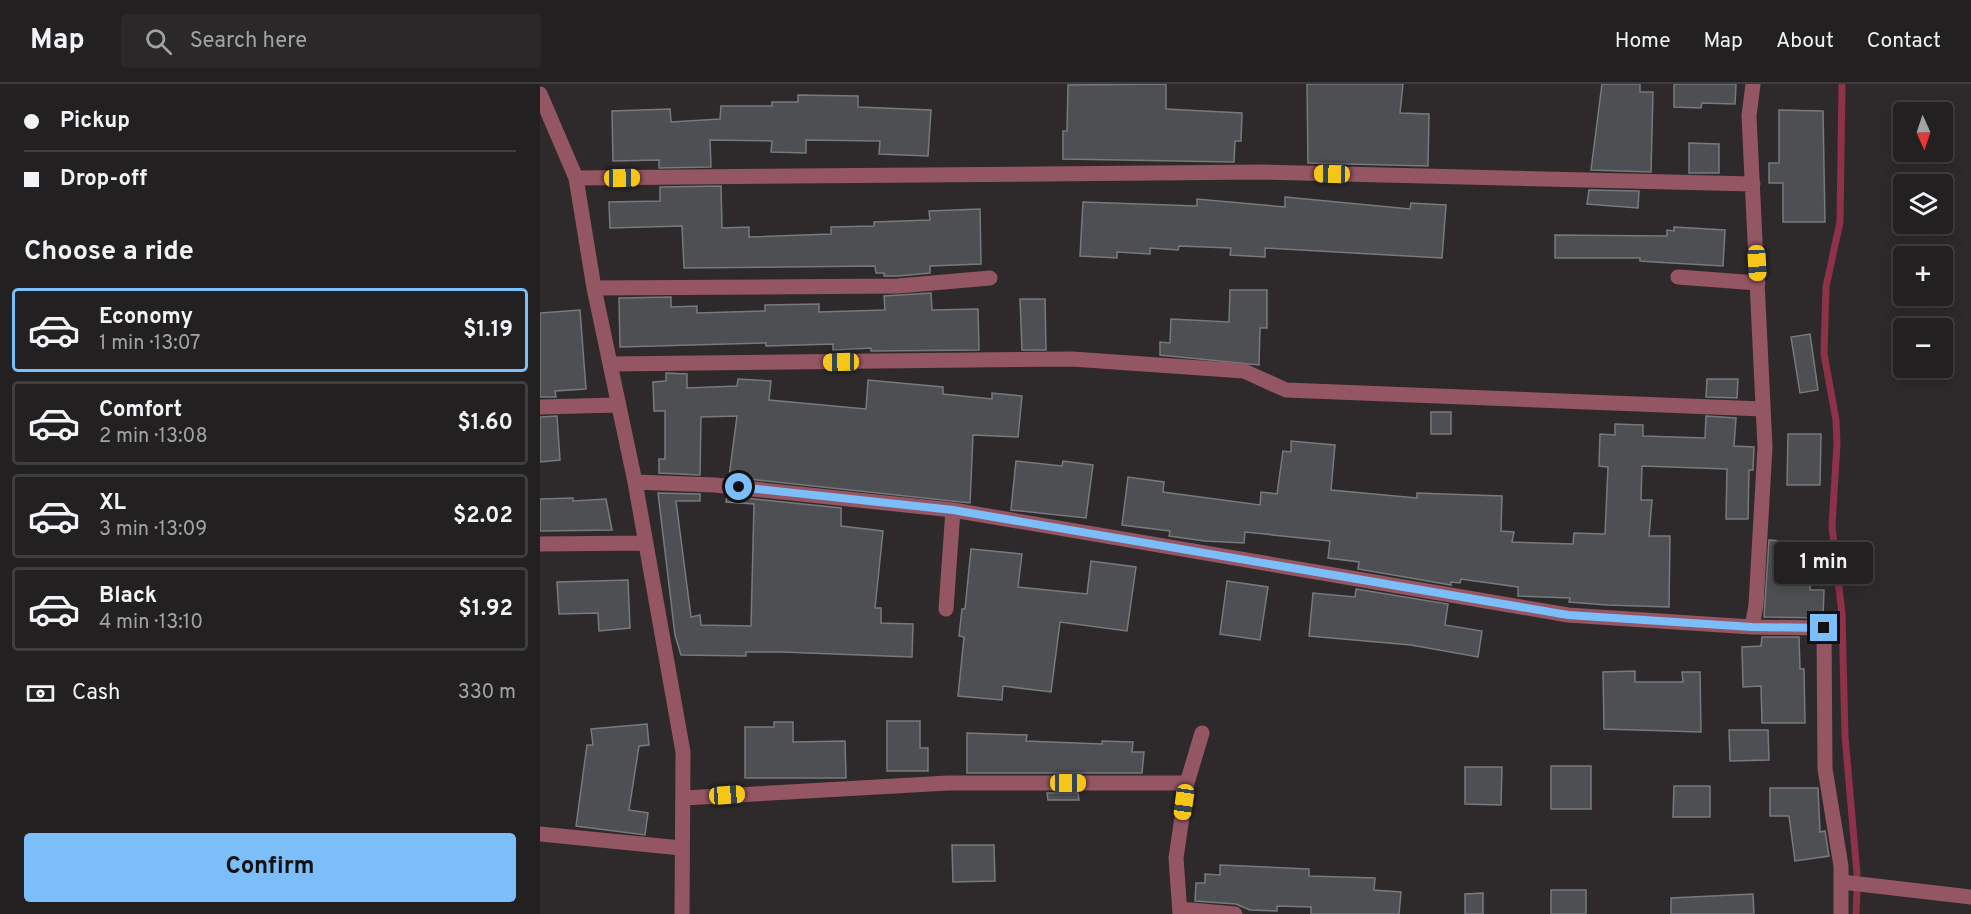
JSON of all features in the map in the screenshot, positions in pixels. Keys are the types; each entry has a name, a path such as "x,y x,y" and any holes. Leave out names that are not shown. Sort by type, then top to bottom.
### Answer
{"street":[{"path":"1752,627 1756,605 1765,447 1749,116 1753,84"},
{"path":"541,96 576,178 594,288 634,482 683,752 682,914"},
{"path":"576,178 1262,172 1753,184"},
{"path":"1678,277 1758,283"},
{"path":"594,288 898,286 990,278"},
{"path":"610,364 1072,359 1244,371 1286,390 1763,409"},
{"path":"540,407 618,405"},
{"path":"634,482 715,484 953,510 1568,615 1752,627 1824,628 1825,769 1842,882 1841,914"},
{"path":"946,609 953,510"},
{"path":"540,544 645,543"},
{"path":"1202,733 1187,783 1176,858 1180,911 1235,914"},
{"path":"683,798 948,783 1187,783"},
{"path":"540,834 681,848"},
{"path":"1842,882 1971,897"}],"building":[{"path":"1166,84 1166,109 1242,113 1241,141 1235,141 1234,162 1063,159 1063,131 1067,131 1068,85"},
{"path":"1307,84 1403,84 1400,113 1429,114 1428,166 1308,163"},
{"path":"1602,84 1640,84 1640,92 1653,92 1651,172 1591,170"},
{"path":"1674,84 1736,84 1735,104 1702,103 1701,108 1674,107"},
{"path":"798,95 858,96 858,107 931,110 928,156 879,154 880,141 806,140 806,153 771,152 772,141 710,140 711,167 659,168 659,160 613,161 612,111 670,109 671,122 720,119 721,106 772,106 772,102 798,102"},
{"path":"1779,110 1823,111 1825,222 1783,222 1783,183 1769,183 1769,163 1779,163"},
{"path":"1689,143 1719,144 1719,173 1689,173"},
{"path":"721,186 722,228 749,227 749,237 831,234 831,227 874,226 874,222 930,220 929,211 980,209 981,264 930,266 930,273 898,276 884,276 884,273 876,273 875,266 684,268 682,226 610,228 609,202 660,201 660,187"},
{"path":"1589,190 1639,191 1638,208 1587,204"},
{"path":"1285,197 1410,209 1411,203 1446,205 1442,258 1265,248 1265,257 1230,255 1231,248 1179,246 1178,250 1150,248 1150,254 1117,252 1117,258 1080,256 1083,202 1197,206 1197,199 1285,207"},
{"path":"1674,227 1725,230 1723,266 1640,261 1640,258 1555,258 1555,235 1667,236 1667,230 1674,231"},
{"path":"1230,290 1267,290 1267,328 1260,328 1259,365 1160,355 1160,342 1170,343 1171,319 1229,322"},
{"path":"931,293 932,310 978,309 979,350 871,351 871,348 833,350 833,344 766,346 766,343 620,347 619,298 671,297 671,307 697,306 697,313 765,311 765,305 819,304 819,312 885,310 884,296"},
{"path":"1020,299 1045,299 1046,350 1022,350"},
{"path":"580,310 586,389 555,391 556,397 540,397 540,313"},
{"path":"1810,334 1818,390 1800,393 1791,337"},
{"path":"666,373 687,374 687,388 737,386 738,379 771,381 769,400 866,409 868,380 943,387 943,394 992,399 992,393 1022,396 1018,437 973,435 970,503 729,477 737,416 701,417 700,475 659,473 659,459 665,459 665,411 654,411 653,382 666,381"},
{"path":"1707,379 1738,379 1737,398 1706,397"},
{"path":"1431,412 1451,412 1451,434 1431,434"},
{"path":"557,416 560,460 540,462 540,417"},
{"path":"1706,416 1736,418 1734,446 1754,447 1753,470 1749,470 1748,519 1726,519 1727,469 1642,466 1641,500 1652,500 1649,536 1670,536 1669,607 1607,605 1569,602 1570,598 1518,596 1518,587 1461,579 1460,583 1451,582 1451,585 1358,569 1359,562 1328,558 1330,541 1245,532 1244,543 1205,541 1169,536 1170,531 1122,525 1128,477 1164,482 1163,492 1260,505 1261,492 1277,494 1283,451 1291,452 1291,441 1335,445 1331,490 1417,498 1417,493 1502,496 1501,531 1514,532 1512,542 1573,544 1574,533 1605,534 1608,467 1599,466 1600,434 1615,435 1615,424 1643,425 1643,436 1705,438"},
{"path":"1788,434 1821,434 1820,485 1787,485"},
{"path":"1016,461 1062,466 1063,461 1093,465 1086,518 1011,510"},
{"path":"658,493 700,494 700,501 676,501 691,617 700,615 701,625 751,626 754,504 726,502 727,496 841,508 841,526 883,531 875,608 881,608 881,623 913,624 912,657 782,652 746,652 746,656 681,655 675,635"},
{"path":"573,498 573,501 606,499 612,530 540,531 540,499"},
{"path":"1769,540 1814,544 1810,590 1824,590 1823,618 1764,617"},
{"path":"971,549 1022,554 1018,587 1087,594 1091,561 1136,567 1127,631 1060,622 1051,692 1003,686 1002,700 958,696 964,637 959,636 962,609 965,609"},
{"path":"628,580 630,628 599,631 598,613 559,614 557,582"},
{"path":"1227,581 1268,587 1260,640 1220,634"},
{"path":"1356,589 1448,604 1445,625 1482,631 1478,657 1411,645 1309,636 1313,593 1355,597"},
{"path":"1762,637 1799,637 1800,669 1804,669 1805,723 1762,723 1761,686 1743,687 1742,647 1761,646"},
{"path":"1635,671 1635,682 1683,682 1682,672 1700,672 1701,732 1604,729 1603,672"},
{"path":"887,721 920,721 920,748 928,748 928,771 887,771"},
{"path":"774,722 793,722 793,742 845,741 846,778 745,778 745,727 774,727"},
{"path":"647,724 649,745 639,746 629,810 648,813 645,835 576,826 587,745 593,745 591,729"},
{"path":"1729,730 1768,730 1769,760 1730,761"},
{"path":"967,733 1027,735 1026,741 1102,744 1102,741 1133,742 1132,752 1144,752 1142,773 967,773"},
{"path":"1551,766 1591,766 1591,809 1551,809"},
{"path":"1465,767 1502,767 1501,805 1465,804"},
{"path":"1674,786 1710,786 1710,817 1673,817"},
{"path":"1770,788 1818,788 1820,832 1825,831 1829,856 1795,861 1789,816 1770,816"},
{"path":"1047,793 1078,793 1079,800 1048,800"},
{"path":"952,845 994,845 995,881 953,882"},
{"path":"1220,865 1309,869 1309,876 1375,878 1374,890 1401,892 1399,914 1311,914 1311,907 1277,906 1277,911 1250,910 1236,904 1195,901 1196,883 1205,883 1205,874 1220,875"},
{"path":"1551,890 1586,890 1586,914 1551,914"},
{"path":"1483,893 1483,914 1465,914 1465,894"},
{"path":"1753,894 1754,914 1671,914 1671,898"}],"waterway":[{"path":"1842,84 1840,222 1826,287 1824,354 1836,420 1837,444 1832,526 1842,614 1845,736 1857,874"},
{"path":"1856,914 1857,890"}],"route":[{"path":"739,487 953,510 1568,615 1752,627 1824,628"}]}
